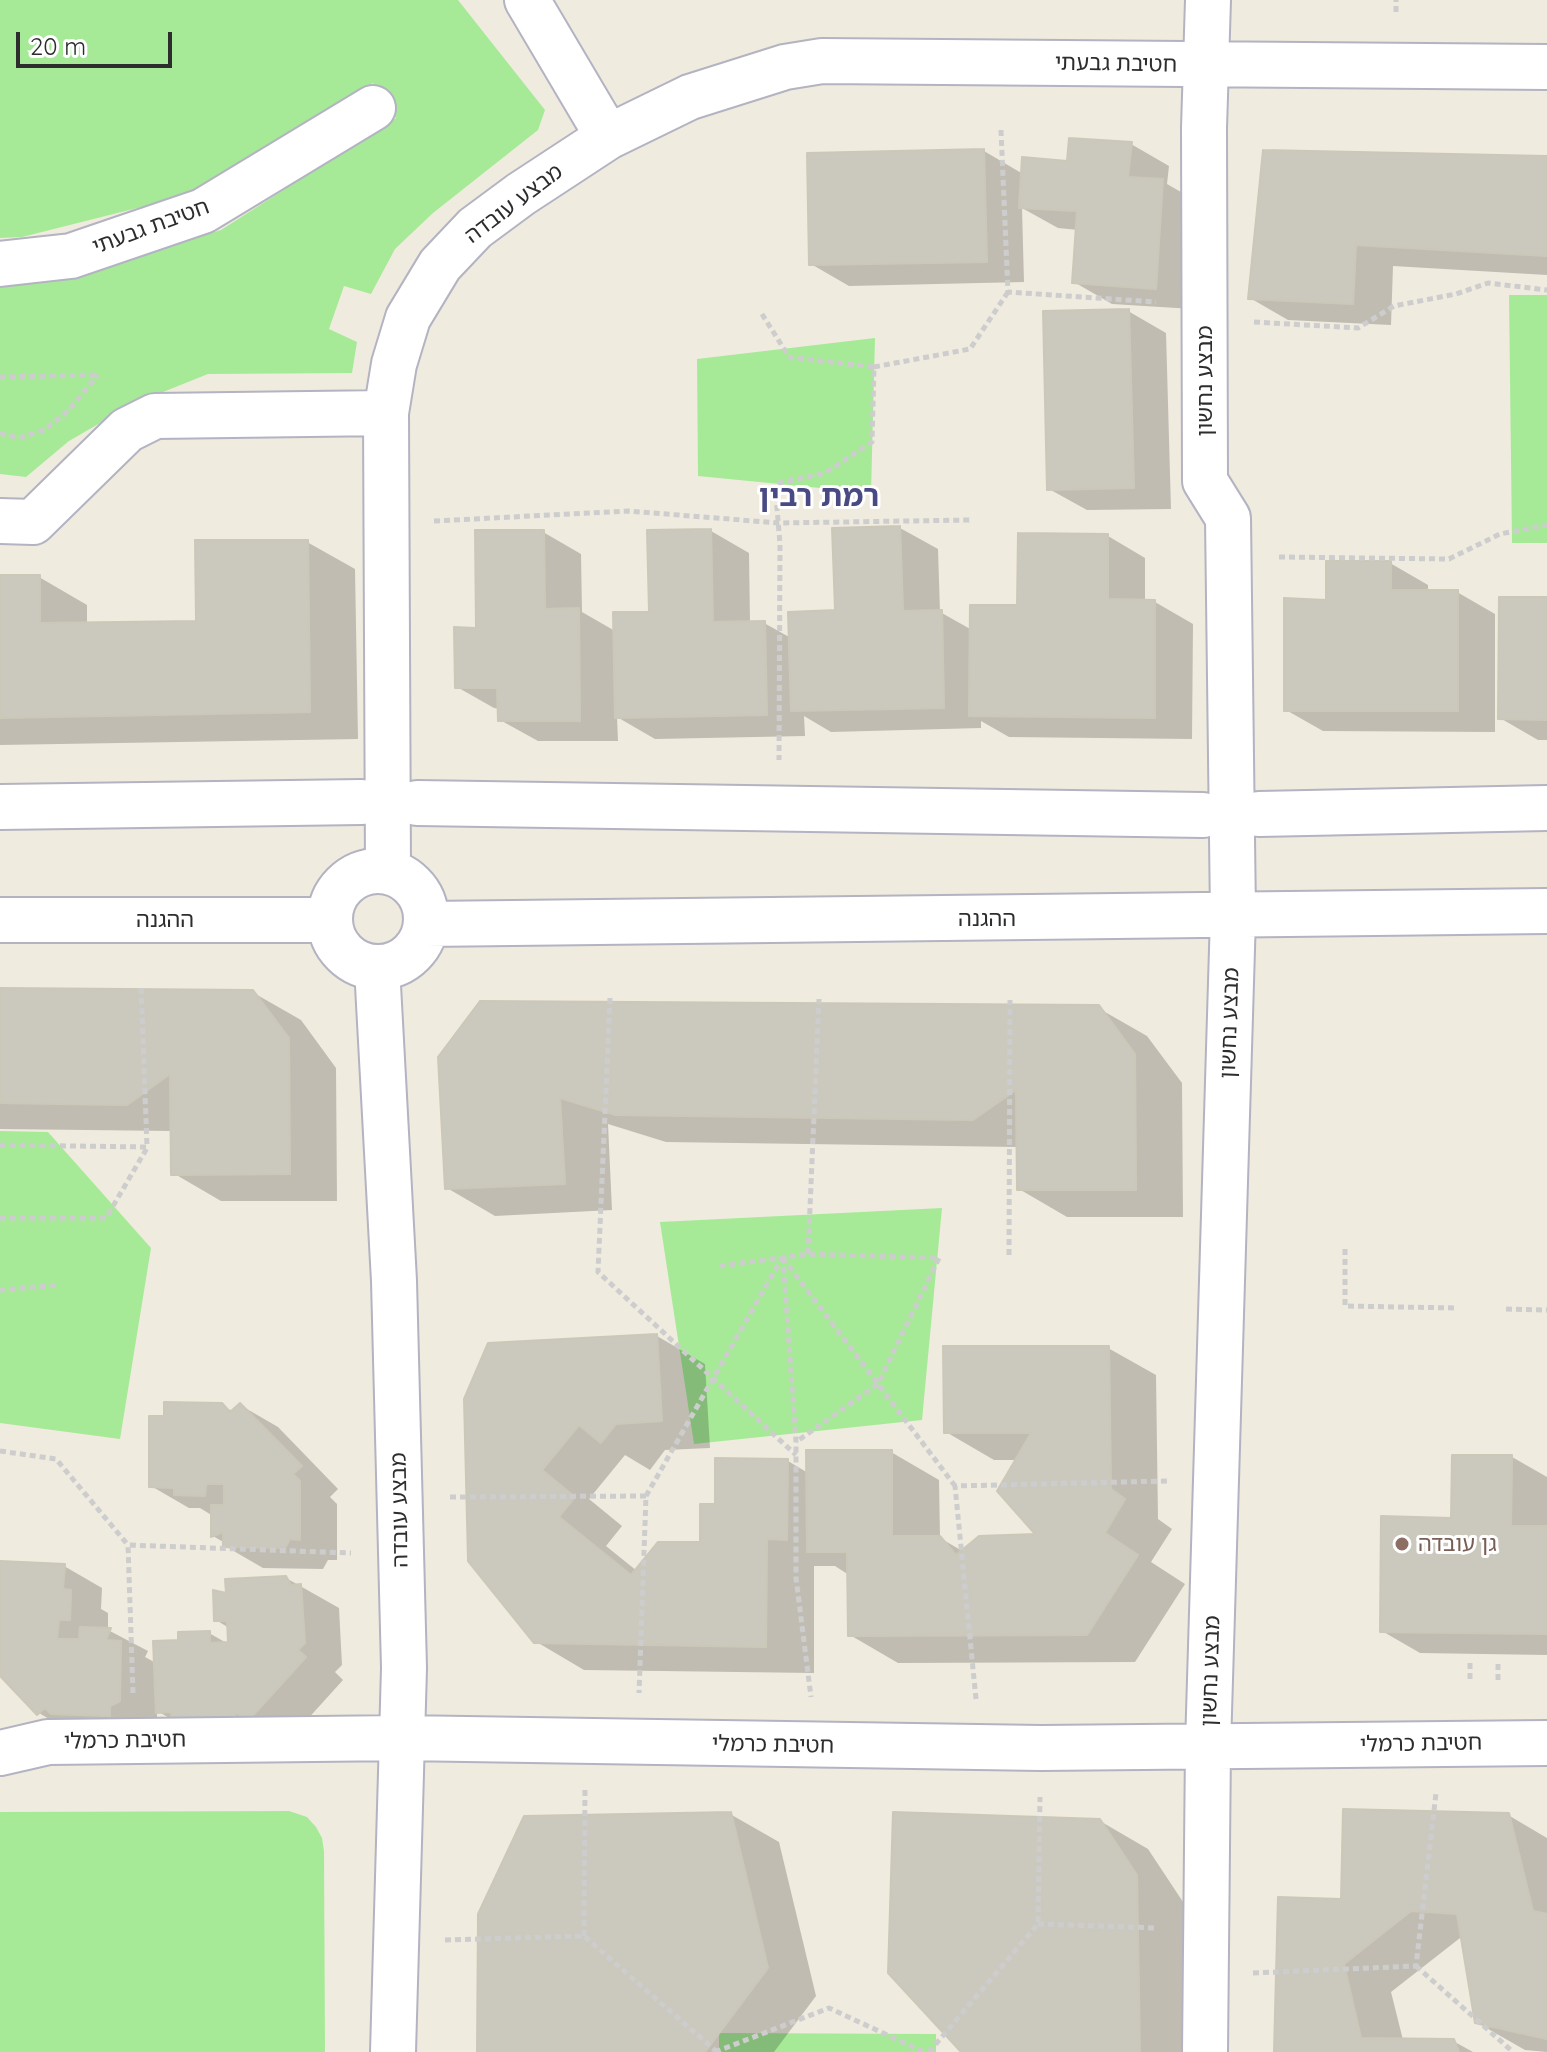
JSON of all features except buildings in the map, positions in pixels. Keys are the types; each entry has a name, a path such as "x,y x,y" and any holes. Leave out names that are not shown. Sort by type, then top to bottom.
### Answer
{"street":[{"path":"527,0 608,137"},
{"name":"מבצע נחשון","path":"1205,2052 1208,1746 1233,916 1228,518 1205,481 1204,128 1208,0"},
{"name":"חטיבת גבעתי","path":"690,97 785,67 822,61 1547,67"},
{"name":"מבצע עובדה","path":"388,871 386,413 394,364 408,318 440,265 475,228 608,137 690,97"},
{"name":"חטיבת גבעתי","path":"0,264 71,256 203,211 373,108"},
{"path":"0,521 33,522 127,430 155,416 386,413"},
{"path":"0,807 362,802"},
{"path":"417,803 1203,815"},
{"path":"1259,814 1547,808"},
{"path":"370,870 388,871 414,886 423,898 426,924 419,946 408,958 394,965 361,965 347,957 336,944 330,920 334,898 343,885 355,876 370,870"},
{"name":"ההגנה","path":"426,924 1547,911"},
{"name":"ההגנה","path":"0,920 330,920"},
{"name":"מבצע עובדה","path":"377,967 394,1281 404,1668 393,2052"},
{"name":"חטיבת כרמלי","path":"0,1753 48,1742 402,1738 981,1748 1547,1743"}],"path":[{"path":"1396,0 1396,12"},
{"path":"762,314 789,357 874,367 970,349 1008,292 1001,130"},
{"path":"1250,322 1358,328 1394,306 1456,294 1488,283 1547,290"},
{"path":"1008,292 1205,305"},
{"path":"779,809 779,523 775,484 825,473 872,442 874,367"},
{"path":"0,377 98,375 68,411 44,430 19,438 0,433"},
{"path":"429,521 628,511 779,523 971,520"},
{"path":"1264,557 1449,559 1500,534 1547,525"},
{"path":"0,1218 106,1218 147,1147 141,985"},
{"path":"610,998 598,1272 796,1455"},
{"path":"808,1254 819,999"},
{"path":"1009,1255 1010,1000"},
{"path":"0,1145 147,1147"},
{"path":"1345,1249 1345,1306 1455,1308"},
{"path":"720,1266 808,1254 939,1258 878,1384 796,1442"},
{"path":"638,1742 646,1496 783,1257"},
{"path":"783,1257 955,1486 981,1748"},
{"path":"783,1257 796,1442 796,1578 817,1745"},
{"path":"0,1290 60,1285"},
{"path":"1506,1309 1547,1310"},
{"path":"0,1451 56,1459 128,1545 134,1741"},
{"path":"955,1486 1217,1479"},
{"path":"400,1498 646,1496"},
{"path":"128,1545 401,1555"},
{"path":"1470,1663 1470,1680"},
{"path":"1498,1664 1498,1681"},
{"path":"584,1936 586,1741"},
{"path":"1416,1966 1441,1744"},
{"path":"397,1941 584,1936 716,2052 829,2008 926,2052 1038,1924 1041,1748"},
{"path":"1038,1924 1206,1930"},
{"path":"1206,1975 1416,1966 1513,2052"}],"green space":[{"path":"0,0 458,0 545,110 538,130 433,213 395,249 371,294 344,286 329,329 357,342 352,373 208,374 133,404 69,441 26,477 0,474 0,284 82,273 221,230 396,118 373,83 185,196 22,237 0,238"},
{"path":"1509,295 1547,295 1547,543 1512,543"},
{"path":"875,338 871,493 698,476 697,359"},
{"path":"0,1131 48,1132 151,1248 120,1439 0,1423"},
{"path":"942,1208 922,1420 694,1444 660,1222"},
{"path":"289,1811 307,1817 316,1827 324,1851 325,2052 0,2052 0,1812"},
{"path":"719,2033 936,2034 936,2052 719,2052"}],"place":[{"name":"גן עובדה","path":"1402,1544"}],"district":[{"name":"רמת רבין","path":"819,497"}]}
